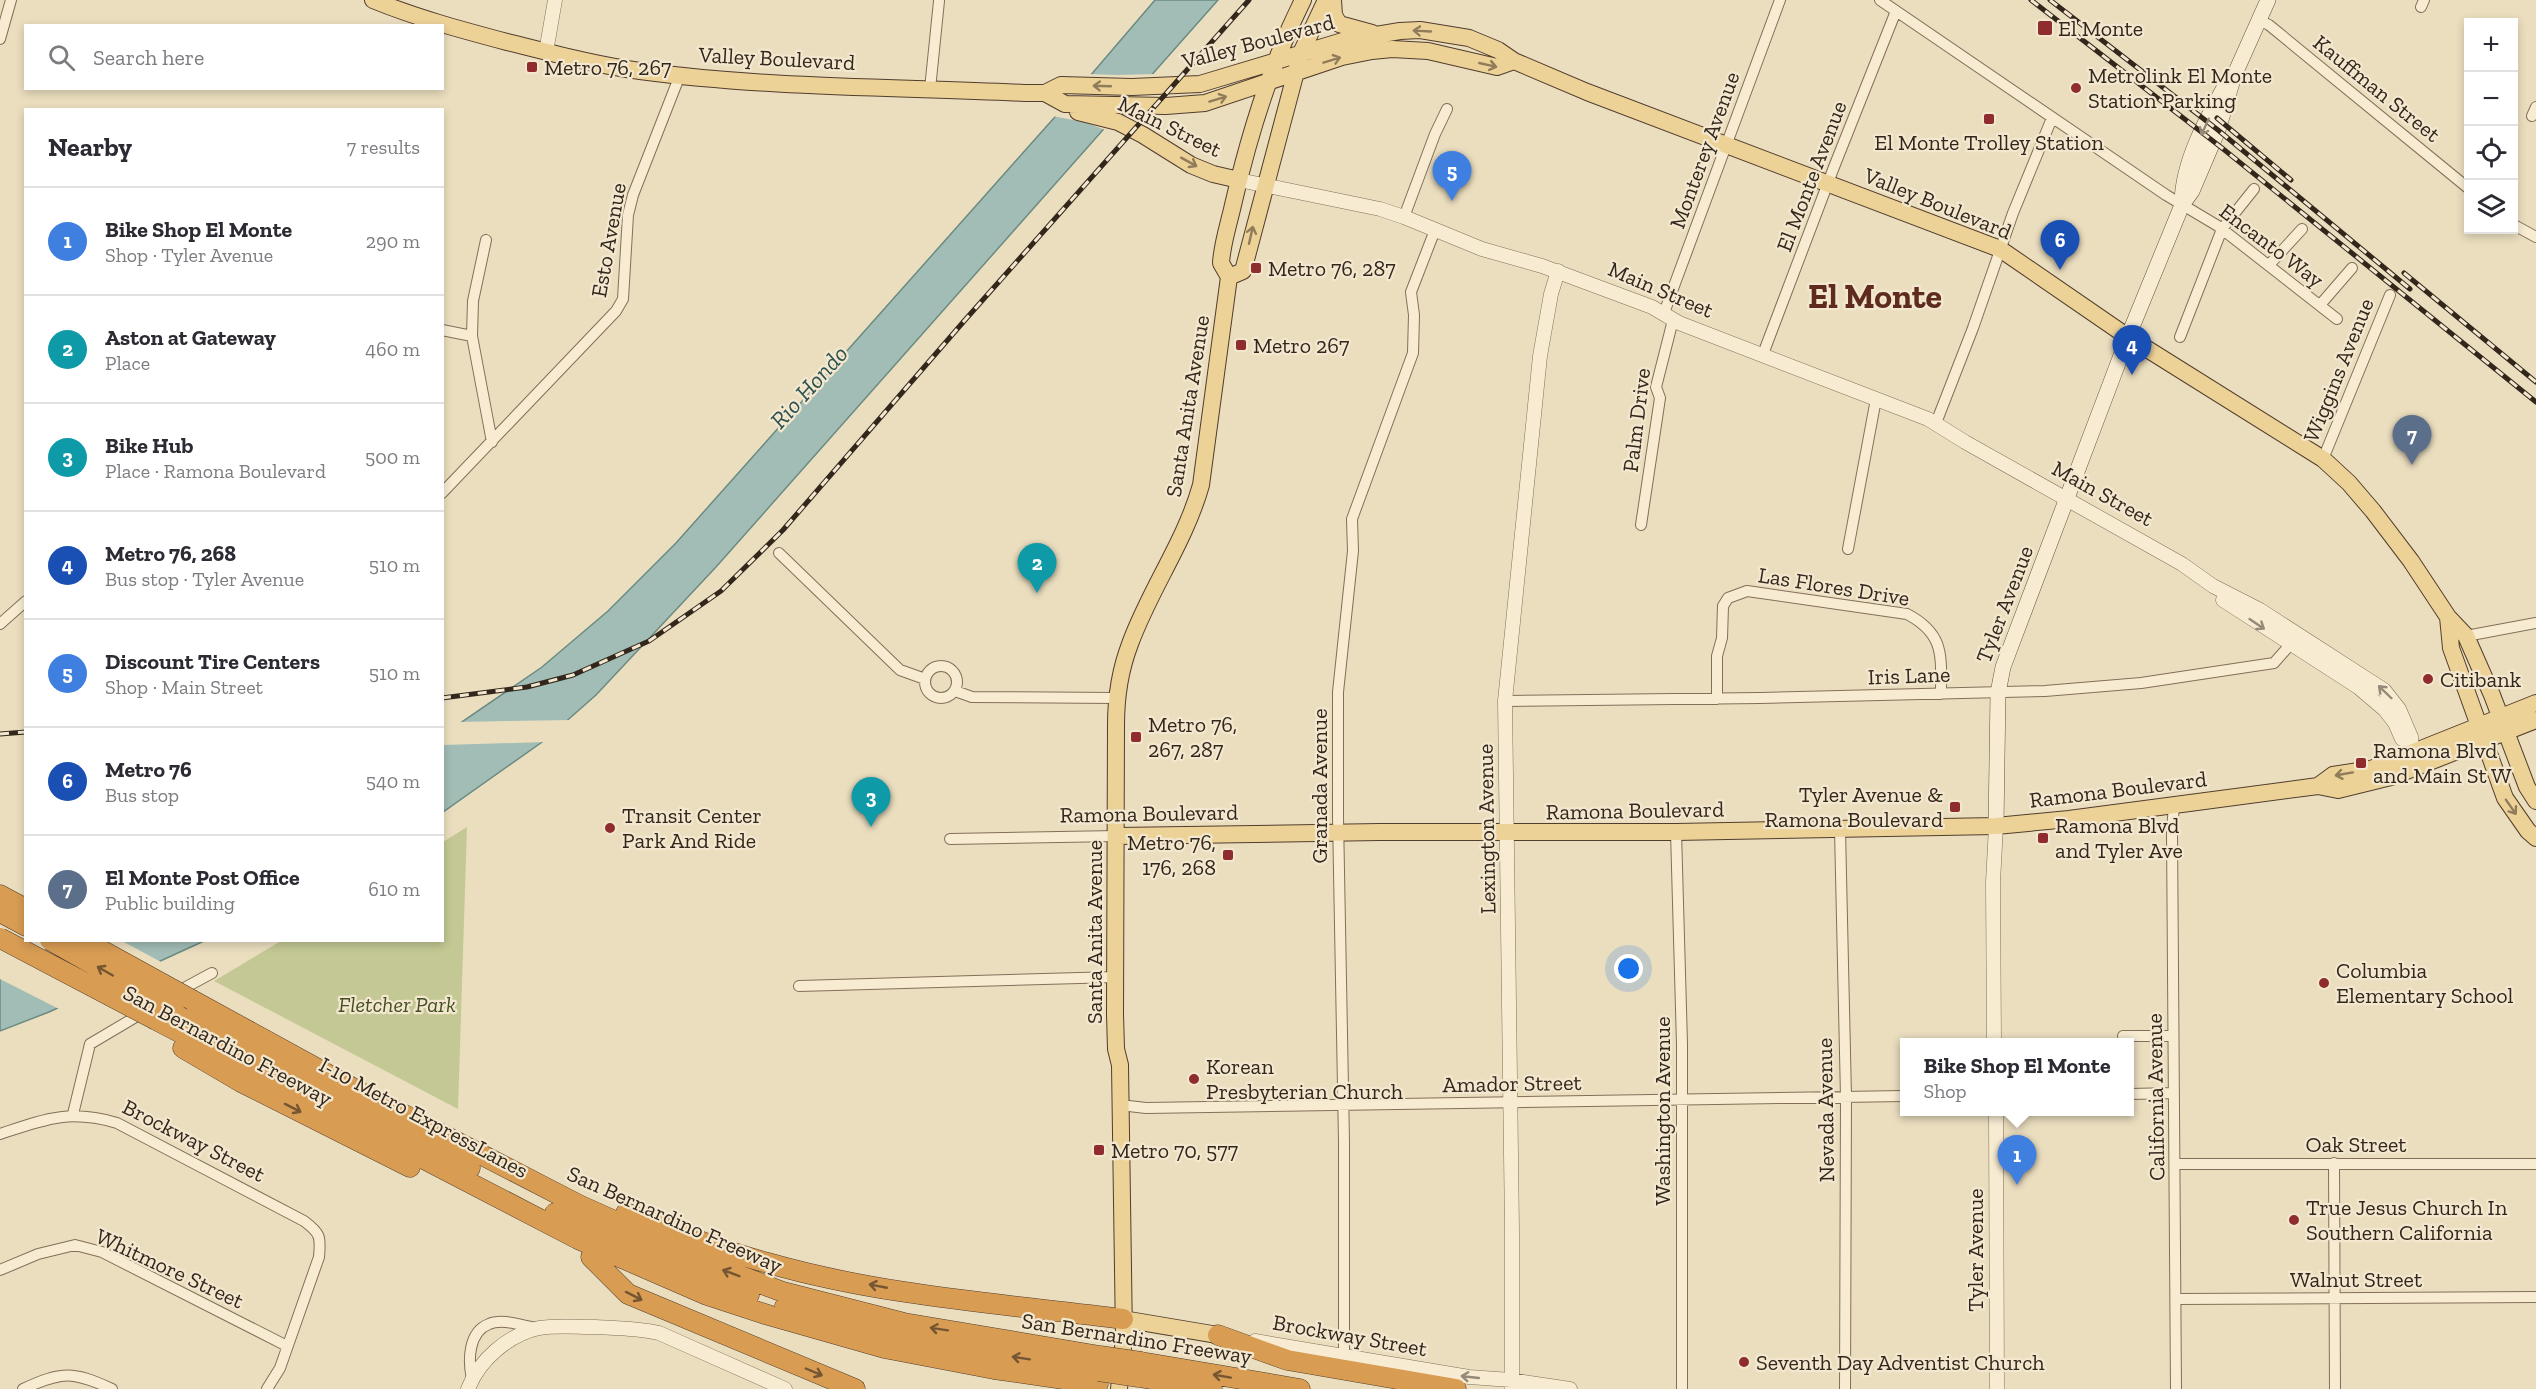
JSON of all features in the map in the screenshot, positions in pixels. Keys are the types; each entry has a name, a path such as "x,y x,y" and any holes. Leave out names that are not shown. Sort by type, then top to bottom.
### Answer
{"highway":[{"path":"2,902 24,908"},
{"path":"2,902 24,924"},
{"name":"I-10 Metro ExpressLanes","path":"0,938 150,1023 578,1239 707,1295 884,1348 993,1369 1099,1371"},
{"name":"I-10 Metro ExpressLanes","path":"54,942 202,1026 566,1219 677,1269 766,1301 858,1327 944,1346 1212,1389"},
{"name":"San Bernardino Freeway","path":"87,942 269,1042 579,1205 720,1268 783,1293 1099,1371 1300,1389"},
{"name":"San Bernardino Freeway","path":"0,953 150,1023 241,1082 591,1257 705,1307 831,1348 884,1362 1042,1389"},
{"path":"202,1026 269,1042"},
{"path":"579,1205 613,1209 768,1264 838,1279 904,1292 1123,1319"},
{"path":"591,1257 627,1293 855,1389"},
{"path":"1218,1335 1287,1360 1456,1389"}],"main road":[{"name":"Valley Boulevard","path":"373,0 397,5 546,52 638,71 930,89 1045,93 1065,104 1166,106 1205,103 1342,57 1392,49 1428,51 1497,67 1514,61"},
{"name":"Santa Anita Avenue","path":"1119,1389 1124,1337 1120,1065 1116,1049 1115,1014 1117,698 1130,644 1190,518 1198,495 1205,463 1230,277 1222,267 1222,259 1239,180 1276,60 1303,0"},
{"path":"1230,277 1243,271 1300,53 1326,0"},
{"path":"1333,0 1334,15 1339,24 1375,34"},
{"name":"Tyler Avenue","path":"1996,826 1998,693 2002,667 2128,337 2182,205 2192,191 2218,130 2234,76 2268,0"},
{"name":"Valley Boulevard","path":"1045,93 1061,85 1181,87 1200,84 1300,53 1375,34 1420,30 1443,33 1469,38 1498,50 1514,61 1587,92 2000,249 2128,337 2323,459 2349,483 2411,561 2448,617 2466,636 2527,787 2536,801"},
{"name":"Main Street","path":"1065,104 1074,111 1118,122 1191,165 1213,174 1239,180"},
{"name":"Valley Boulevard","path":"2448,617 2451,648 2480,734 2505,798 2528,831 2536,838"},
{"name":"Ramona Boulevard","path":"1117,836 1339,833 1506,834 1996,826 2318,786 2338,790 2364,785 2391,777 2503,725 2536,703"},
{"name":"Ramona Boulevard","path":"2503,725 2536,720"},
{"name":"Ramona Boulevard","path":"2318,786 2333,776 2371,769 2412,752 2480,734"},
{"name":"Brockway Street","path":"1123,1319 1218,1335"}],"street":[{"path":"0,39 11,0"},
{"path":"546,52 555,0"},
{"name":"Monterey Avenue","path":"1669,316 1725,144 1780,0"},
{"name":"Encanto Way","path":"1880,0 2052,118 2222,229 2337,319"},
{"path":"930,89 939,1"},
{"name":"El Monte Avenue","path":"1763,354 1896,11"},
{"name":"Kauffman Street","path":"2259,20 2270,25 2464,184"},
{"name":"Esto Avenue","path":"444,491 608,321 623,299 628,215 633,195 680,75"},
{"path":"1404,217 1435,134 1447,109"},
{"path":"1936,423 1973,328 2000,249 2052,118"},
{"name":"Main Street","path":"1239,180 1380,209 1404,217 1482,249 1558,271 1936,423 1965,442 2182,564 2213,586 2227,604 2294,640 2385,710 2412,752"},
{"path":"2180,337 2222,229 2254,189"},
{"path":"2518,227 2536,237"},
{"path":"2268,265 2302,229"},
{"name":"Granada Avenue","path":"1344,1357 1344,1106 1338,692 1353,551 1352,519 1413,353 1414,315 1411,292 1435,230"},
{"path":"486,240 473,301 472,336 492,442"},
{"path":"2320,305 2352,268"},
{"name":"Lexington Avenue","path":"1511,1384 1511,1102 1505,701 1541,346 1558,271"},
{"name":"Wiggins Avenue","path":"2323,459 2390,295"},
{"name":"Palm Drive","path":"1641,525 1660,398 1656,387 1669,316"},
{"path":"444,330 472,336"},
{"path":"1848,549 1876,399"},
{"path":"779,553 900,670 925,679"},
{"name":"Las Flores Drive","path":"1717,699 1717,656 1722,638 1723,606 1728,598 1747,591 1890,610 1914,618 1930,630 1938,642 1941,655 1941,694"},
{"path":"0,624 24,603"},
{"path":"2466,636 2536,624"},
{"name":"Iris Lane","path":"1505,701 1998,693 2141,683 2274,663 2294,640"},
{"path":"934,667 949,668 956,676 955,691 947,698 932,696 926,689 925,679 934,667"},
{"path":"955,691 972,697 1117,698"},
{"name":"California Avenue","path":"2174,805 2172,831 2176,1389"},
{"name":"Tyler Avenue","path":"1994,1038 1993,882 1996,826"},
{"name":"Nevada Avenue","path":"1840,830 1846,1097 1845,1389"},
{"name":"Washington Avenue","path":"1676,832 1682,1100 1682,1389"},
{"name":"Ramona Boulevard","path":"950,839 1117,836"},
{"path":"73,1114 90,1044 212,973"},
{"path":"799,986 1116,977"},
{"path":"2123,1036 2173,1036"},
{"path":"2134,1094 2174,1093"},
{"name":"Amador Street","path":"1120,1106 1146,1108 1344,1106 1900,1096"},
{"name":"Brockway Street","path":"0,1134 73,1114 117,1123 304,1221 315,1230 321,1239 319,1257 287,1346"},
{"name":"Tyler Avenue","path":"1996,1116 1997,1389"},
{"path":"2334,1163 2335,1389"},
{"name":"Oak Street","path":"2176,1164 2536,1164"},
{"name":"Whitmore Street","path":"0,1270 38,1254 75,1245 102,1252 287,1346"},
{"name":"Walnut Street","path":"2176,1299 2536,1297"},
{"path":"470,1384 469,1362 472,1343 489,1323 501,1322 540,1328 628,1328 650,1331 697,1349 785,1389"},
{"path":"470,1384 501,1345 540,1328"},
{"name":"Brockway Street","path":"1218,1335 1511,1384 1570,1389"},
{"path":"267,1389 280,1368 287,1346"},
{"path":"22,1389 49,1377 67,1374 87,1377 112,1389"}],"green space":[{"name":"Fletcher Park","path":"467,827 458,1109 214,981 279,942 444,942 444,841"}],"water":[{"path":"1155,0 1218,0 716,567 596,695 545,740 444,811 444,734 542,667 608,611 676,543 1054,118"},
{"path":"51,942 202,942 49,1012 0,1031 0,967"}],"pier":[{"path":"1087,74 1157,74 1108,131 1084,122 1052,116"},
{"path":"571,720 547,742 444,745 444,730 456,722"},
{"path":"42,942 124,942 163,963 61,1010 0,979 0,964"}],"railway":[{"path":"444,698 527,687 573,675 649,641 721,591 783,530 965,320 1249,0"},
{"path":"2031,0 2222,148 2536,402"},
{"path":"2050,0 2218,130 2410,289"},
{"path":"2217,118 2291,180"},
{"path":"2404,273 2536,382"},
{"path":"0,734 24,732"}],"place":[{"name":"El Monte","path":"2045,28"},
{"name":"Metro 76, 267","path":"532,67"},
{"name":"Metrolink El Monte Station Parking","path":"2076,88"},
{"name":"El Monte Trolley Station","path":"1989,119"},
{"name":"Discount Tire Centers","path":"1452,201"},
{"name":"Metro 76, 287","path":"1256,268"},
{"name":"Metro 76","path":"2060,270"},
{"name":"Metro 267","path":"1241,345"},
{"name":"Metro 76, 268","path":"2132,375"},
{"name":"El Monte Post Office","path":"2412,465"},
{"name":"Aston at Gateway","path":"1037,593"},
{"name":"Citibank","path":"2428,679"},
{"name":"Metro 76, 267, 287","path":"1136,737"},
{"name":"Ramona Blvd and Main St W","path":"2361,763"},
{"name":"Tyler Avenue & Ramona Boulevard","path":"1955,807"},
{"name":"Bike Hub","path":"871,827"},
{"name":"Transit Center Park And Ride","path":"610,828"},
{"name":"Ramona Blvd and Tyler Ave","path":"2043,838"},
{"name":"Metro 76, 176, 268","path":"1228,855"},
{"name":"Columbia Elementary School","path":"2324,983"},
{"name":"Korean Presbyterian Church","path":"1194,1079"},
{"name":"Metro 70, 577","path":"1099,1150"},
{"name":"Bike Shop El Monte","path":"2017,1185"},
{"name":"True Jesus Church In Southern California","path":"2294,1220"},
{"name":"Seventh Day Adventist Church","path":"1744,1362"}],"district":[{"name":"El Monte","path":"1875,296"}],"water label":[{"name":"Rio Hondo","path":"809,387"}]}
